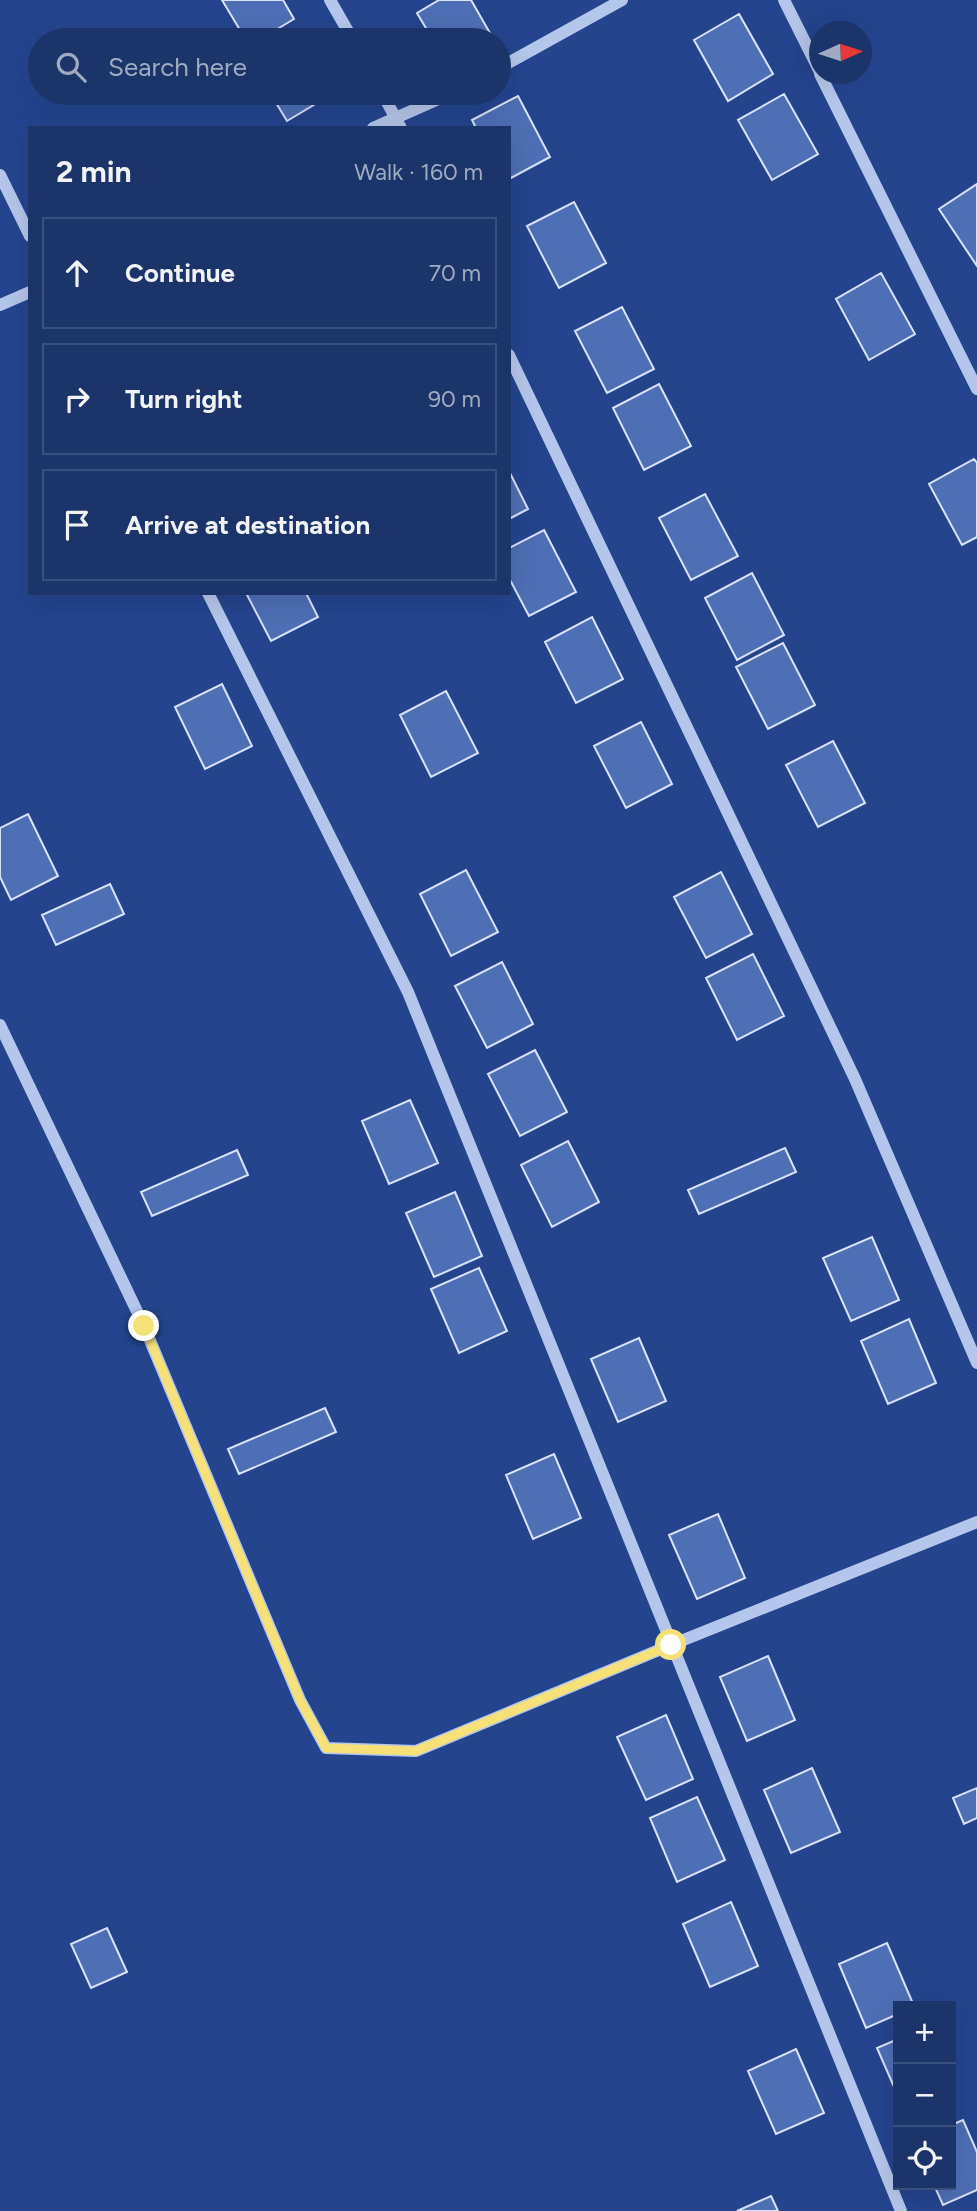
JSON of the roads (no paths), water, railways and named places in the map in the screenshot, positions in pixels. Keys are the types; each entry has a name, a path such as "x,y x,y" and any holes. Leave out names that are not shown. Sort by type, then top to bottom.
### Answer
{"street":[{"path":"330,0 346,28"},
{"path":"511,61 622,0"},
{"path":"784,0 809,51"},
{"path":"825,84 977,389"},
{"path":"389,105 398,122 430,105"},
{"path":"0,175 28,232"},
{"path":"0,305 28,293"},
{"path":"511,359 855,1079 977,1363"},
{"path":"209,595 408,992 901,2211"},
{"path":"0,1025 144,1326 300,1700 326,1748 416,1751 977,1522"}]}
